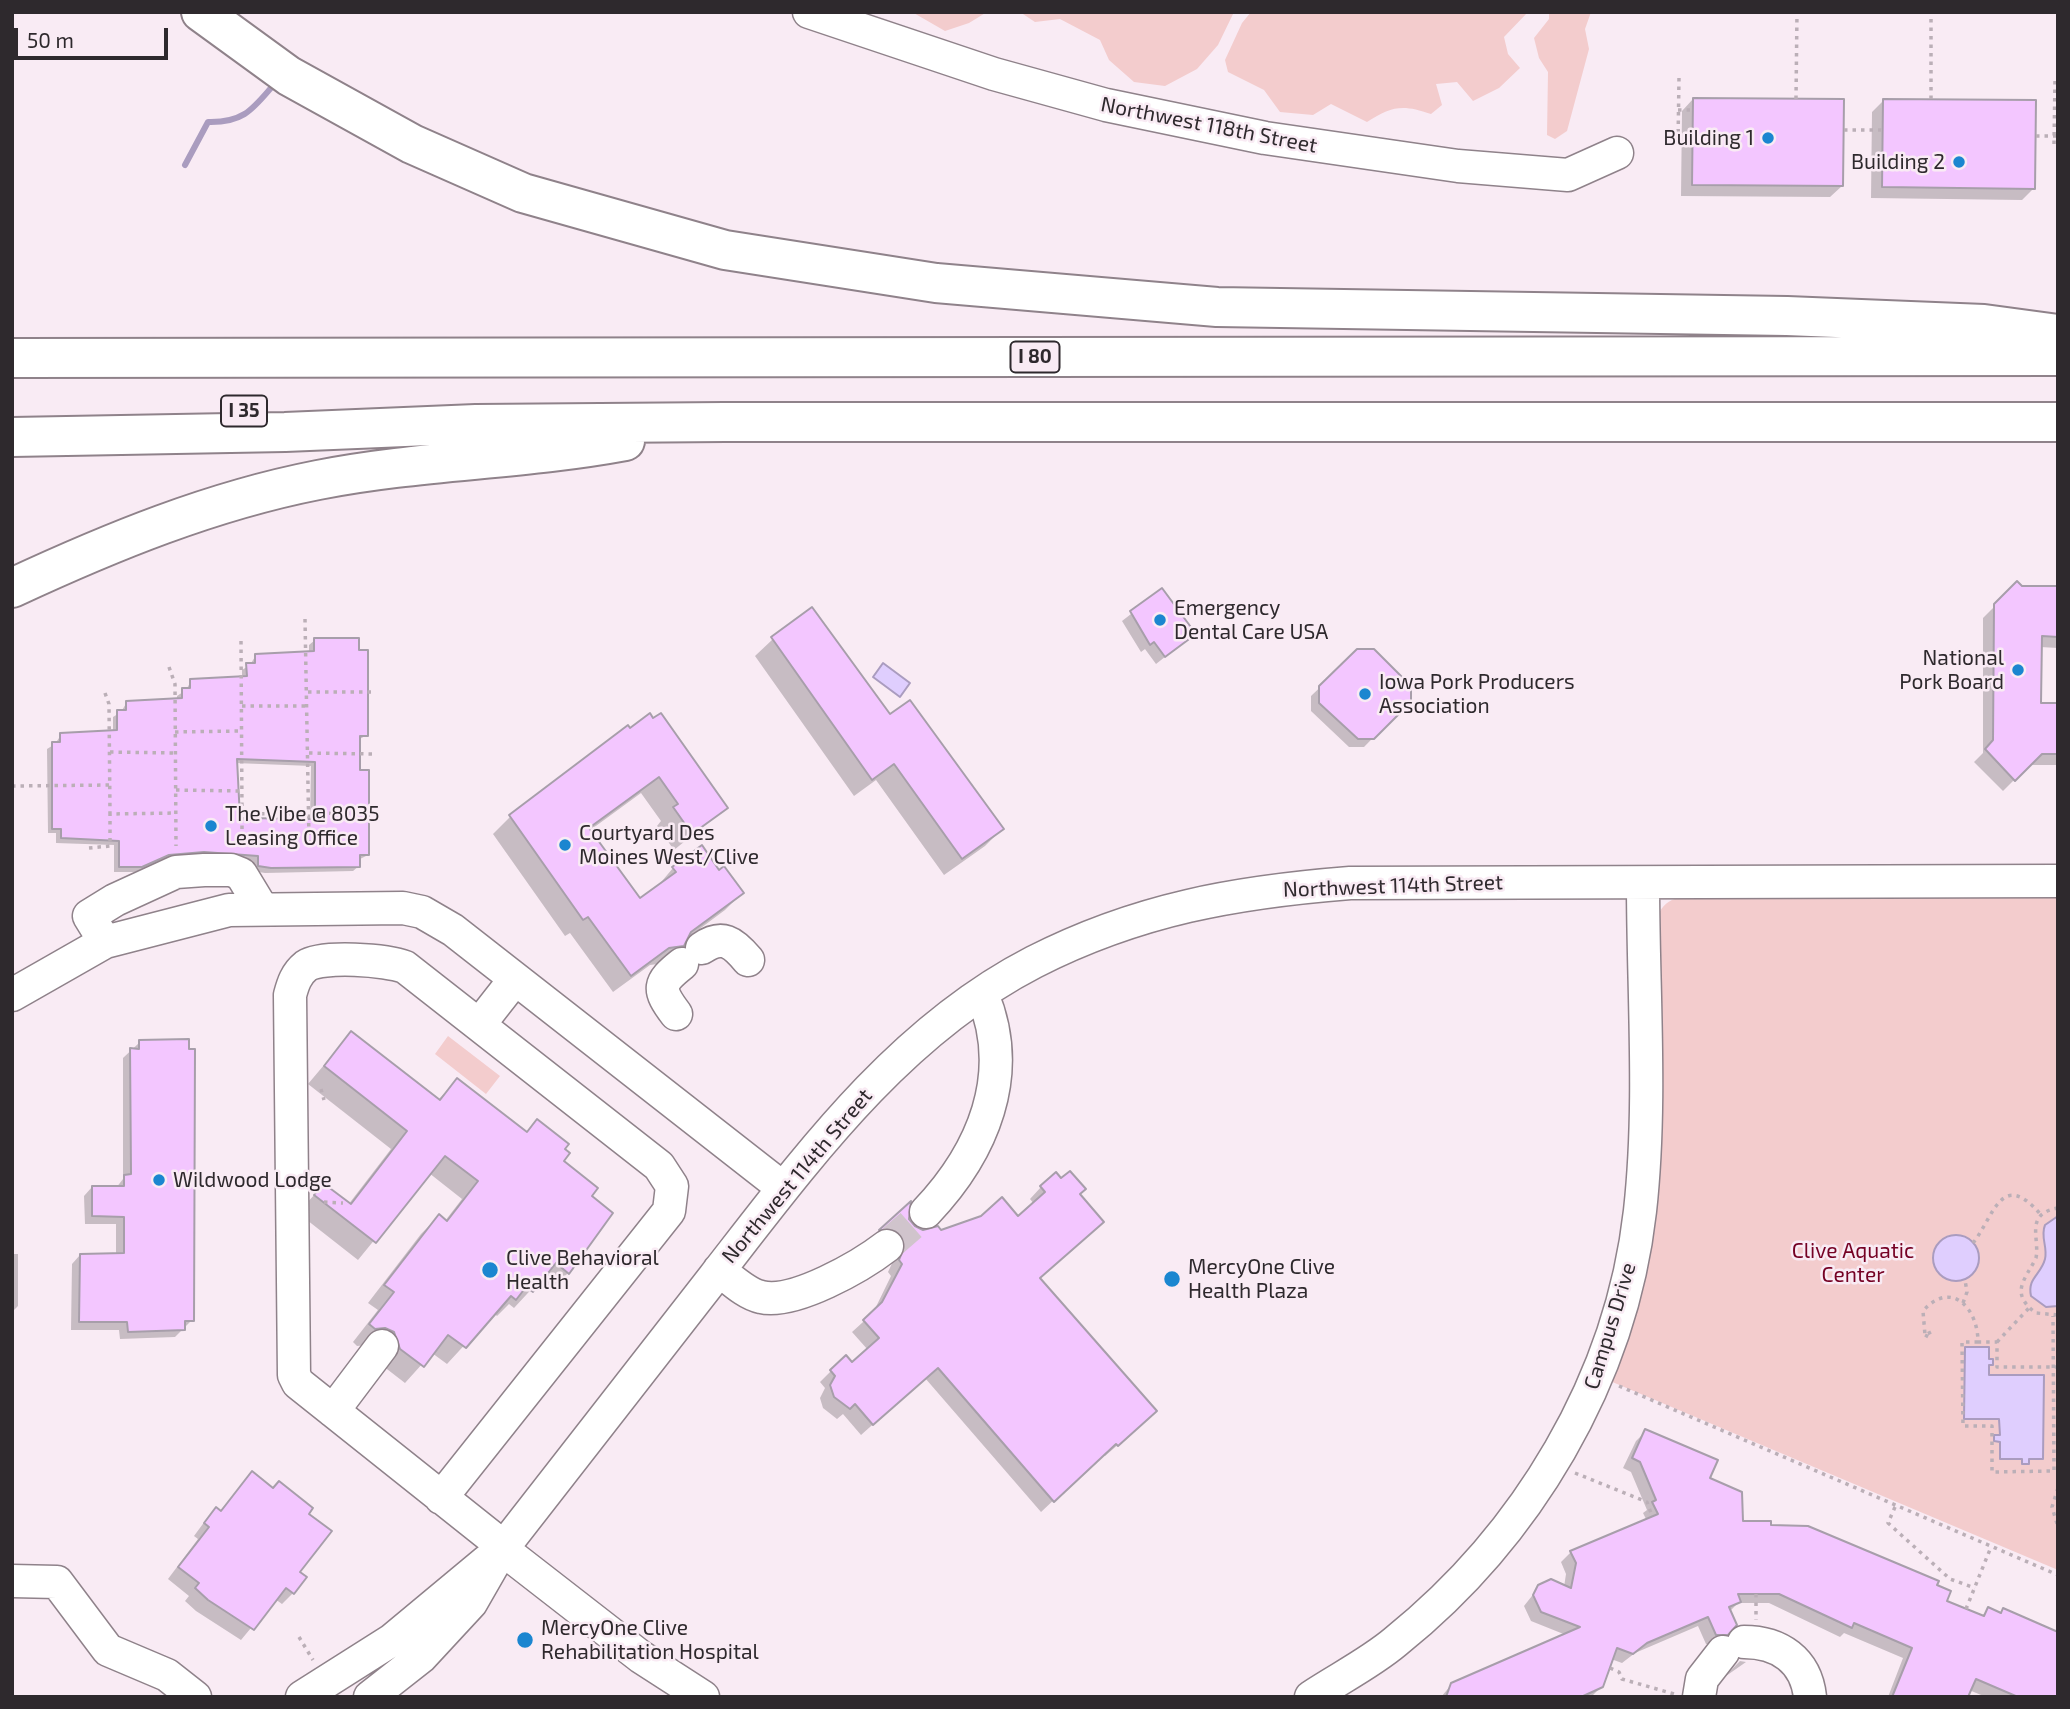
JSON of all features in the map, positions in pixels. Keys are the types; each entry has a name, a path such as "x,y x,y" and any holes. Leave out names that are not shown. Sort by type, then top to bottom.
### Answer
{"highway":[{"path":"201,12 289,76 412,144 523,193 725,250 936,283 1217,307 1787,316 1984,324 2058,334"},
{"name":"I 80","path":"12,358 2058,356"},
{"name":"I 35","path":"12,412 288,410 476,424"},
{"path":"12,588 105,545 210,507 318,480 429,464 559,453 725,422"},
{"path":"12,437 285,432 476,424 725,422 2058,422"}],"street":[{"name":"Northwest 118th Street","path":"808,12 993,74 1106,105 1265,138 1458,166 1568,175 1616,153"},
{"path":"105,942 89,916 176,872 231,870 241,874 261,907"},
{"name":"Northwest 114th Street","path":"370,1697 421,1657 471,1603 503,1548 783,1188 871,1086 909,1050 982,994 1034,963 1073,945 1156,914 1216,898 1350,883 2058,881"},
{"name":"Campus Drive","path":"1311,1697 1394,1643 1469,1574 1524,1508 1598,1377 1625,1293 1640,1214 1644,1158 1643,883"},
{"path":"12,995 105,942 229,909 403,908 422,912 453,930 783,1188"},
{"path":"676,1014 666,1001 662,984 664,978 692,956 715,939 733,944 748,960"},
{"path":"441,1498 669,1211 673,1198 672,1185 659,1166 405,968 393,963 318,961 308,964 294,980 290,995 292,1366 298,1383 503,1548 641,1657 703,1697"},
{"path":"479,1025 515,979"},
{"path":"926,1212 959,1173 977,1145 986,1119 995,1079 996,1036 982,994"},
{"path":"719,1270 749,1292 772,1298 823,1283 867,1261 887,1246"},
{"path":"333,1411 383,1346"},
{"name":"Northwest 114th Street","path":"302,1697 392,1640 503,1548"},
{"path":"12,1581 58,1581 108,1650 167,1675 195,1697"},
{"path":"1689,1696 1741,1640 1763,1642 1790,1655 1808,1681 1810,1697"}],"path":[{"path":"1796,99 1797,12"},
{"path":"1931,12 1931,99"},
{"path":"1679,78 1678,143 1692,143"},
{"path":"2054,144 2055,80"},
{"path":"1678,110 1693,110"},
{"path":"1844,130 1882,130"},
{"path":"1678,134 1692,134"},
{"path":"2036,136 2056,136"},
{"path":"305,619 309,813 306,841 315,841"},
{"path":"241,641 241,874"},
{"path":"169,667 175,684 176,872"},
{"path":"308,692 373,692"},
{"path":"89,848 110,846 109,704 105,693"},
{"path":"242,706 308,706"},
{"path":"175,732 242,731"},
{"path":"110,752 175,753"},
{"path":"308,753 373,754"},
{"path":"12,786 110,785"},
{"path":"176,790 242,791"},
{"path":"110,814 176,813"},
{"path":"242,814 373,813"},
{"path":"321,1089 324,1100"},
{"path":"1973,1243 1988,1214 2005,1198 2017,1196 2024,1199 2042,1216"},
{"path":"324,1202 343,1203"},
{"path":"1997,1342 1962,1342 1963,1426 1992,1426 1992,1472 2054,1471 2056,1315 2036,1313 2029,1308 2023,1299 2022,1279 2036,1258 2034,1229 2042,1216 2058,1208"},
{"path":"1963,1303 1967,1292 1965,1280"},
{"path":"1925,1335 1923,1311 1940,1298 1963,1303 1975,1318 1978,1342"},
{"path":"2029,1308 1997,1342 1997,1367 2056,1367"},
{"path":"1925,1335 1931,1332"},
{"path":"1925,1335 1931,1338"},
{"path":"1598,1377 2058,1575"},
{"path":"1575,1472 1647,1502 1652,1516"},
{"path":"2058,1488 2052,1507 2058,1527"},
{"path":"1895,1507 1888,1522 1950,1579 1975,1588"},
{"path":"1966,1609 1991,1547"},
{"path":"1741,1640 1756,1594"},
{"path":"299,1637 316,1665"},
{"path":"1610,1668 1619,1672 1622,1679 1689,1696"}],"green space":[{"path":"912,12 987,12 969,23 945,31"},
{"path":"1020,12 1234,12 1218,45 1197,69 1165,86 1134,82 1109,60 1100,40 1060,19 1035,22"},
{"path":"1251,12 1528,12 1504,37 1508,54 1520,68 1499,88 1473,101 1457,82 1436,84 1442,105 1431,114 1397,108 1367,122 1331,104 1313,115 1280,112 1264,90 1228,72 1225,60 1242,23"},
{"path":"1549,12 1591,12 1585,29 1589,49 1567,131 1555,139 1547,135 1548,72 1539,58 1534,38 1549,19"},
{"name":"Clive Aquatic Center","path":"2058,895 2058,1570 1610,1381 1636,1308 1650,1243 1659,913 1664,906 1672,900 1684,897"},
{"path":"448,1036 500,1076 486,1094 435,1054"}],"shaded area":[{"path":"883,663 910,683 900,697 873,677"},
{"path":"2058,1216 2058,1306 2046,1307 2031,1296 2030,1290 2045,1259 2045,1225"},
{"path":"1956,1235 1973,1241 1979,1258 1973,1275 1956,1281 1939,1275 1933,1258 1939,1241"},
{"path":"1965,1347 1989,1347 1989,1359 1993,1359 1993,1365 1989,1365 1989,1375 2044,1375 2043,1459 2029,1459 2029,1464 2022,1464 2022,1459 2000,1459 2000,1442 1994,1441 1994,1435 2000,1435 1999,1419 1964,1419"}],"building":[{"name":"Building 1","path":"1693,98 1844,99 1843,186 1692,185"},
{"name":"Building 2","path":"1883,99 2036,100 2035,189 1882,187"},
{"name":"National Pork Board","path":"2017,581 2022,586 2058,586 2058,637 2042,636 2041,703 2058,703 2058,754 2042,754 2015,781 1985,749 1993,740 1994,604"},
{"name":"Emergency Dental Care USA","path":"1162,588 1196,634 1165,657 1154,642 1150,645 1130,611"},
{"path":"812,607 890,714 910,700 1004,829 962,859 894,764 872,780 771,637"},
{"path":"314,638 359,638 359,650 368,650 368,736 360,736 360,770 369,770 369,855 360,855 360,867 271,868 258,866 258,856 204,852 169,855 142,867 119,867 119,841 61,838 61,829 52,829 52,742 60,742 60,733 117,730 117,710 126,710 126,701 182,698 182,688 190,688 190,679 247,676 246,663 255,663 255,654 314,651","holes":["237,759 315,762 315,819 240,818"]},
{"name":"Iowa Pork Producers Association","path":"1357,649 1374,649 1411,686 1411,702 1374,739 1358,739 1319,703 1319,686"},
{"name":"Courtyard Des Moines West/Clive","path":"650,713 653,718 661,713 728,808 692,834 673,807 678,804 659,777 589,828 640,898 676,872 672,867 702,845 719,870 724,866 744,893 691,932 684,946 669,948 631,976 588,917 583,920 509,815 628,725 630,728"},
{"path":"351,1031 440,1100 457,1078 527,1132 537,1119 569,1144 565,1149 570,1153 564,1161 598,1188 592,1196 613,1213 569,1274 556,1263 533,1292 526,1287 516,1300 511,1296 466,1348 448,1335 424,1367 400,1349 394,1332 385,1328 375,1329 369,1324 394,1292 384,1285 439,1214 447,1221 478,1181 445,1156 376,1243 314,1195 323,1183 351,1204 407,1131 324,1066"},
{"name":"Wildwood Lodge","path":"189,1039 189,1049 195,1049 194,1321 185,1321 185,1330 128,1332 127,1322 79,1322 80,1254 124,1253 124,1217 92,1216 92,1186 124,1186 124,1175 131,1174 130,1048 139,1049 139,1040"},
{"path":"1070,1171 1086,1189 1080,1194 1104,1222 1040,1278 1157,1411 1118,1446 1116,1444 1054,1502 938,1368 873,1425 855,1404 850,1409 834,1397 830,1385 835,1376 830,1370 846,1355 852,1362 879,1338 863,1320 882,1302 902,1264 899,1260 905,1245 902,1236 895,1230 879,1230 911,1201 909,1219 923,1230 938,1226 941,1230 981,1216 1002,1197 1018,1216 1045,1192 1040,1186 1056,1172 1061,1178"},
{"path":"1645,1429 1718,1460 1710,1478 1742,1492 1743,1521 1771,1521 1771,1525 1808,1526 1939,1581 1937,1585 1951,1591 1947,1601 1984,1616 1988,1607 2001,1613 2003,1608 2058,1632 2058,1697 2018,1697 1976,1679 1968,1697 1892,1697 1912,1648 1854,1623 1852,1628 1779,1594 1738,1594 1741,1602 1729,1607 1737,1625 1728,1635 1716,1635 1708,1617 1647,1643 1633,1654 1617,1648 1603,1687 1581,1697 1446,1697 1451,1683 1580,1627 1541,1612 1533,1595 1538,1585 1551,1579 1571,1588 1576,1563 1570,1551 1658,1514 1652,1502 1656,1500 1640,1462 1632,1458"},
{"path":"252,1471 273,1488 279,1481 313,1508 309,1514 332,1531 300,1572 307,1577 294,1594 286,1588 254,1630 208,1600 195,1588 199,1583 178,1567 209,1527 204,1523 216,1507 221,1511"}],"waterway":[{"path":"185,165 208,122 232,120 248,112 277,81"}],"tunnel":[{"path":"887,1246 926,1212"}],"place":[{"name":"Building 1","path":"1768,138"},
{"name":"Building 2","path":"1959,162"},
{"name":"Emergency Dental Care USA","path":"1160,620"},
{"name":"National Pork Board","path":"2018,670"},
{"name":"Iowa Pork Producers Association","path":"1365,694"},
{"name":"The Vibe @ 8035 Leasing Office","path":"211,826"},
{"name":"Courtyard Des Moines West/Clive","path":"565,845"},
{"name":"Wildwood Lodge","path":"159,1180"},
{"name":"Clive Behavioral Health","path":"490,1270"},
{"name":"MercyOne Clive Health Plaza","path":"1172,1279"},
{"name":"MercyOne Clive Rehabilitation Hospital","path":"525,1640"}]}
